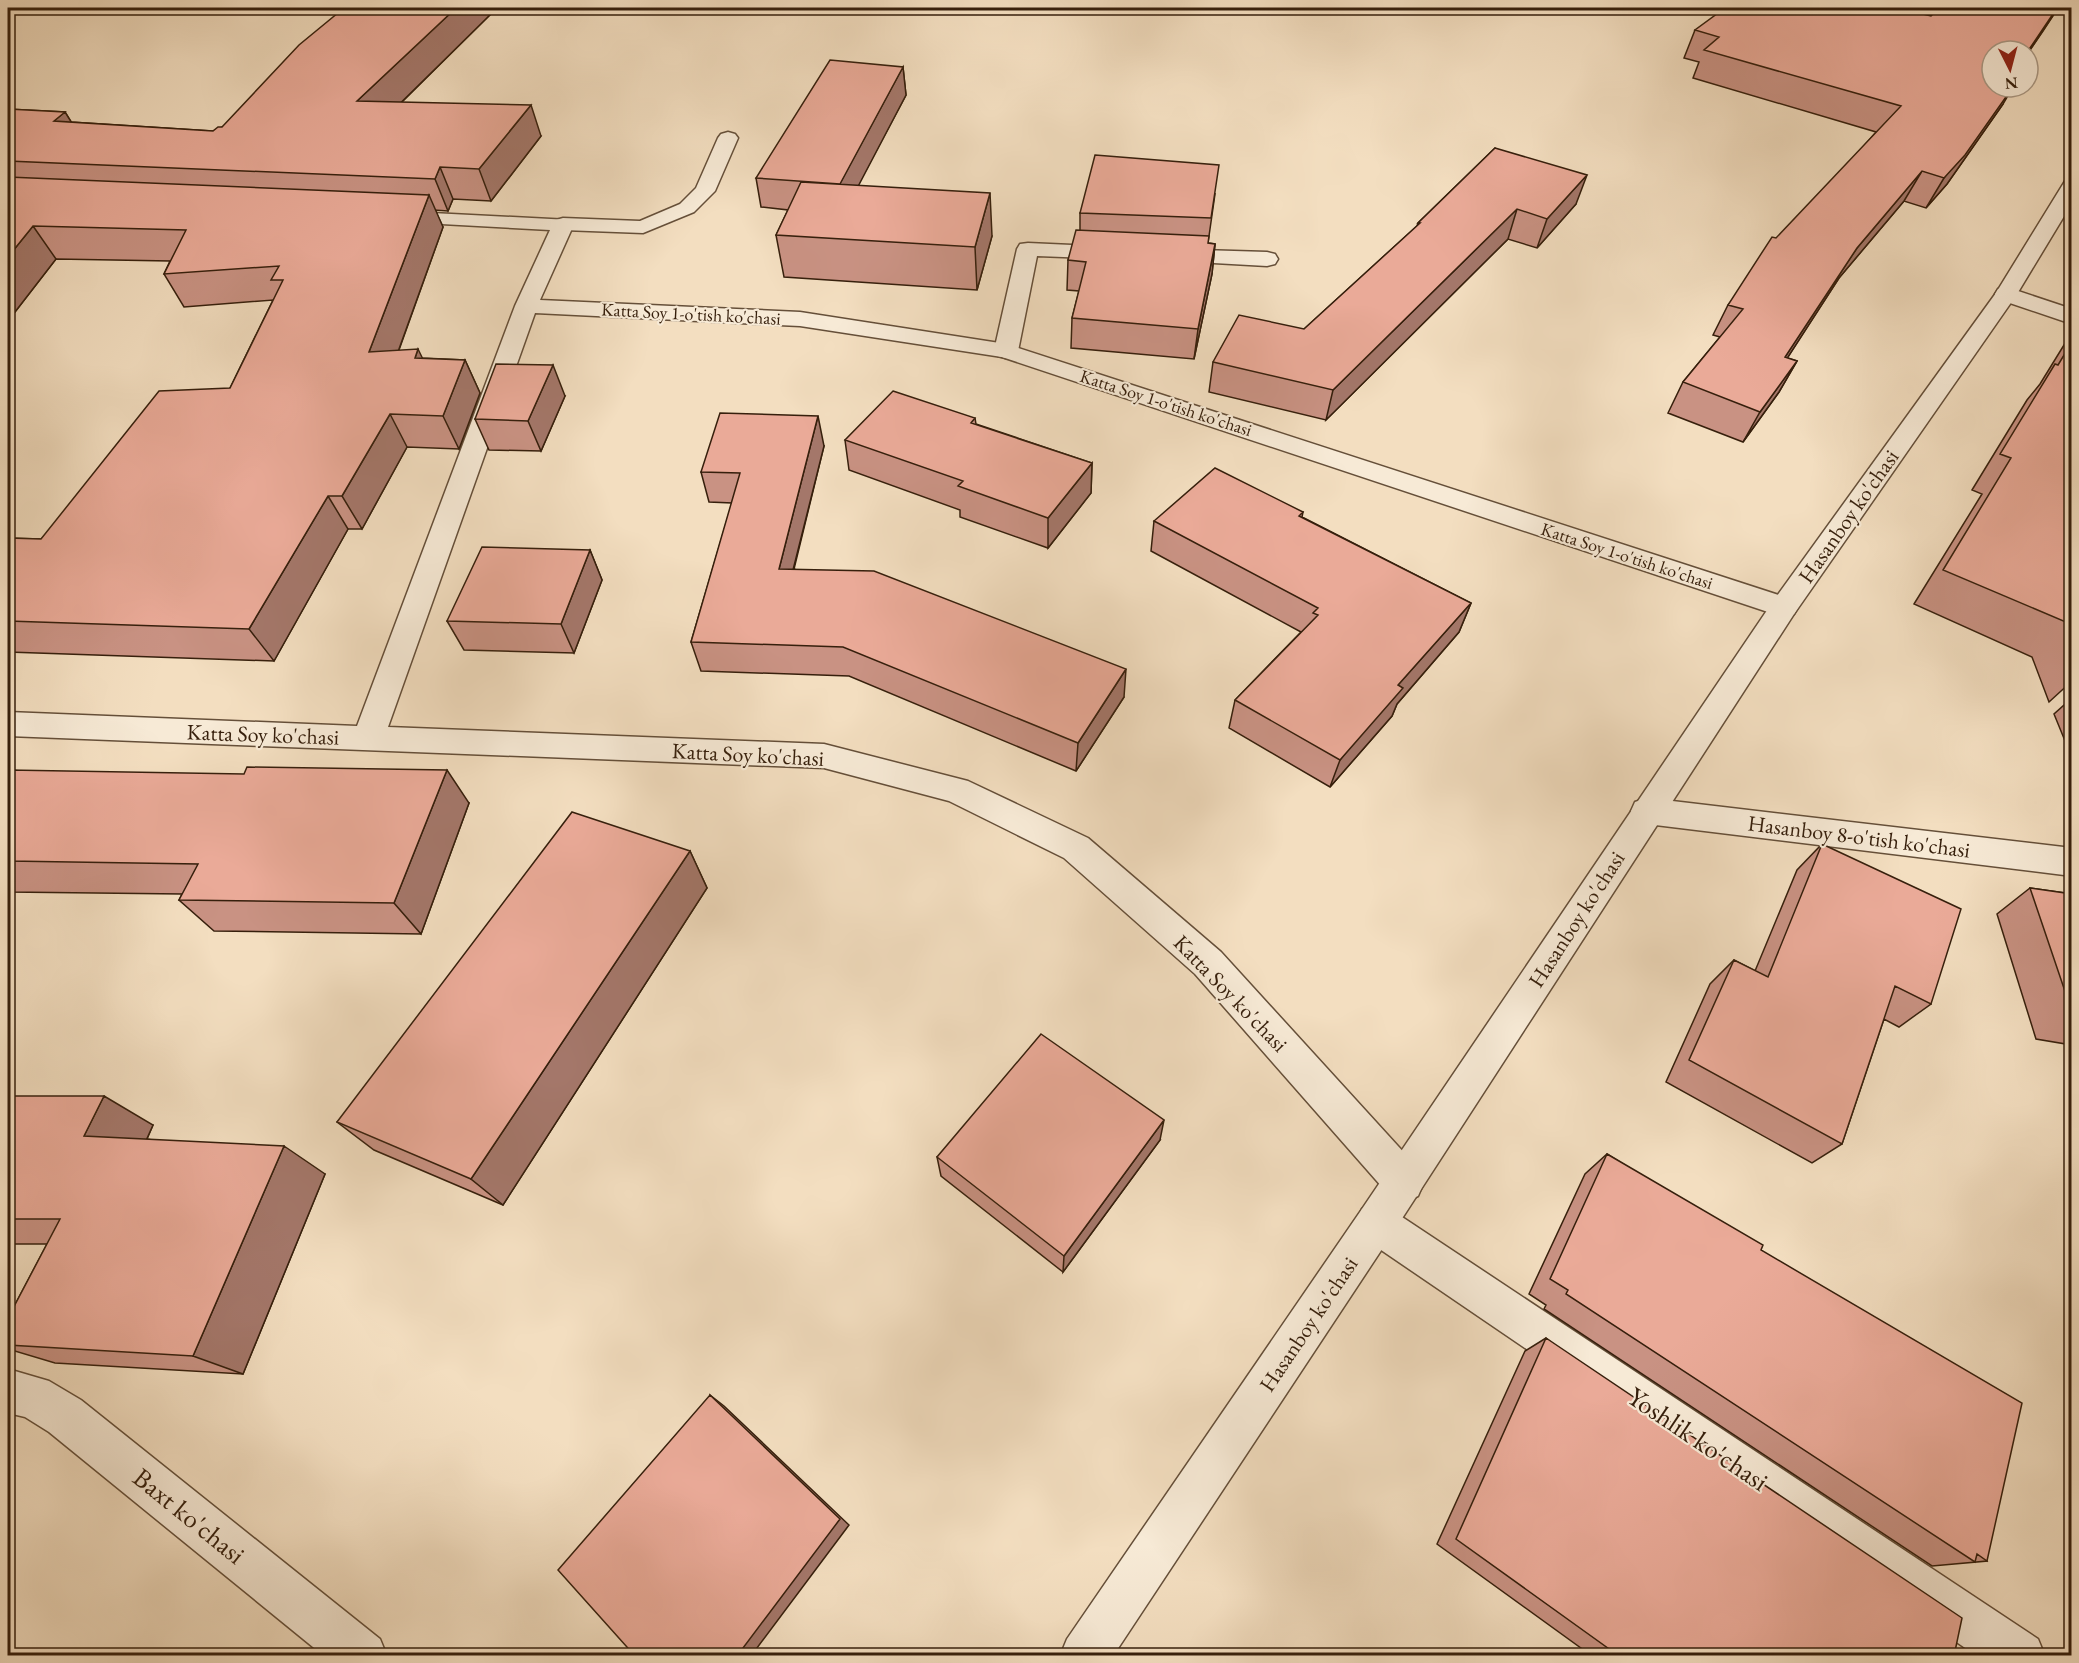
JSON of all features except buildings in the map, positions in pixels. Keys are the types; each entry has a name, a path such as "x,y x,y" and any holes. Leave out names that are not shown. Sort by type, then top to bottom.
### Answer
{"street":[{"path":"374,216 643,227 687,208 705,191 728,138"},
{"name":"Hasanboy ko'chasi","path":"1084,1656 1404,1182 1647,811 1784,607 2006,294 2072,185"},
{"path":"368,738 526,306 563,224"},
{"path":"1006,351 1028,249 1267,259"},
{"path":"2006,294 2072,317"},
{"name":"Katta Soy 1-o'tish ko'chasi","path":"526,306 800,319 1006,351 1784,607"},
{"name":"Katta Soy ko'chasi","path":"8,724 824,756 957,790 1076,848 1208,963 1404,1182"},
{"name":"Hasanboy 8-o'tish ko'chasi","path":"1647,811 2072,862"},
{"name":"Yoshlik ko'chasi","path":"1376,1223 2020,1656"},
{"name":"Baxt ko'chasi","path":"8,1391 33,1396 64,1416 363,1656"}]}
